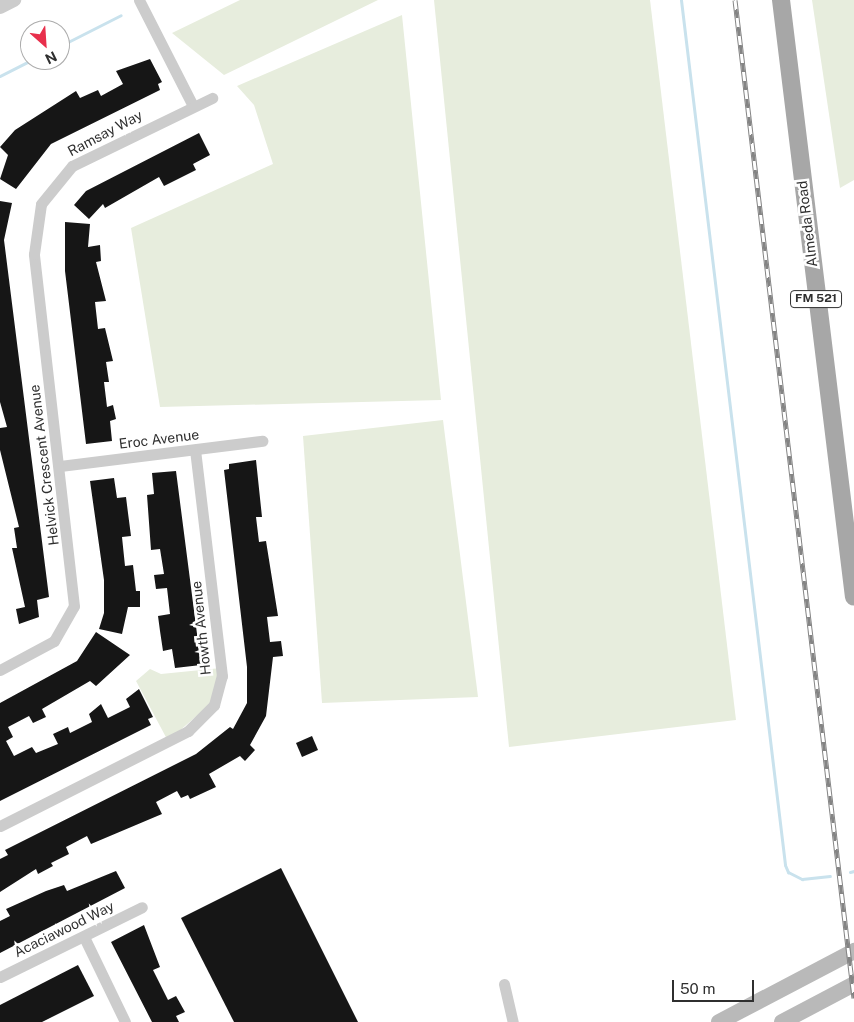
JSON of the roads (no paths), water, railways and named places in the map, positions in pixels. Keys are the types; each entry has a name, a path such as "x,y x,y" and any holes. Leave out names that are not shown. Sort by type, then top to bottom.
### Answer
{"main road":[{"name":"Almeda Road","path":"781,0 854,598"},
{"path":"719,1022 854,950"},
{"path":"782,1022 854,984"}],"street":[{"path":"0,7 14,0"},
{"path":"139,0 193,106"},
{"name":"Ramsay Way","path":"36,219 50,189 72,166 212,98"},
{"name":"Helvick Crescent Avenue","path":"0,670 54,641 74,606 60,466 34,254 36,219"},
{"name":"Eroc Avenue","path":"60,466 262,441"},
{"name":"Howth Avenue","path":"0,826 188,731 214,705 222,676 196,450"},
{"name":"Acaciawood Way","path":"0,977 142,907"},
{"path":"84,937 125,1022"},
{"path":"504,984 513,1022"}],"waterway":[{"path":"681,0 785,865 788,872 802,879 830,876"},
{"path":"70,41 121,15"},
{"path":"0,76 20,66"},
{"path":"850,872 854,871"}],"railway":[{"path":"735,0 854,998"}]}
